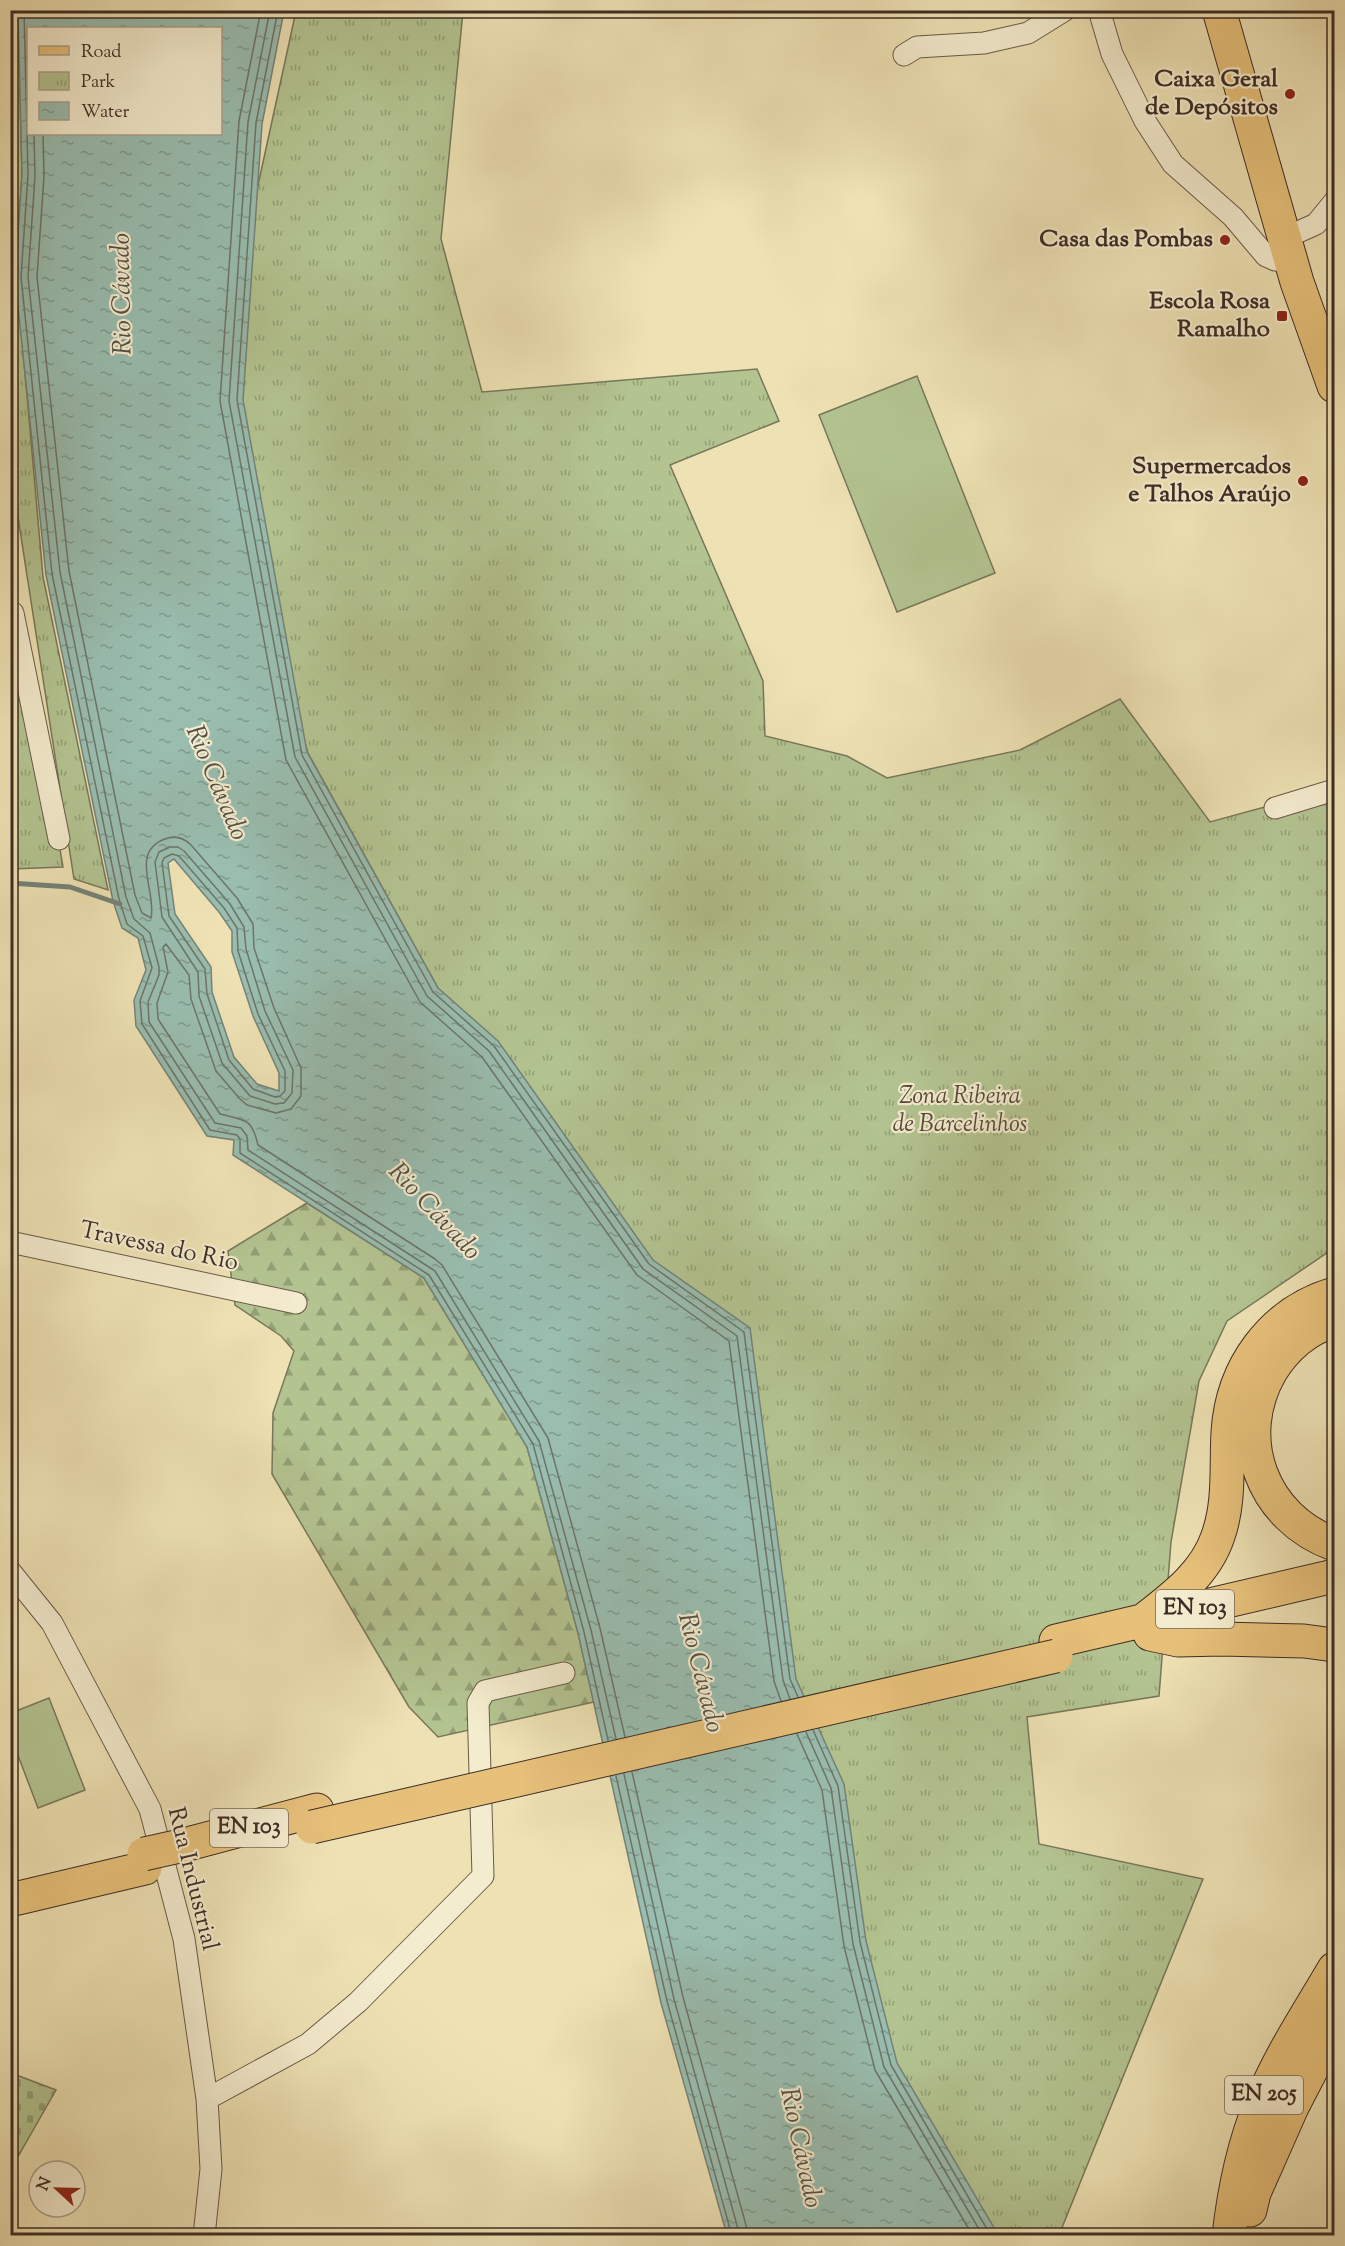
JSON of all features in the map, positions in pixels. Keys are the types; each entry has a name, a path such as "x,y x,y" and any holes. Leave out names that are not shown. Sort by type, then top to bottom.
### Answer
{"main road":[{"path":"1219,10 1288,249 1335,386"},
{"path":"1335,1294 1293,1313 1263,1341 1243,1369 1233,1398 1228,1432 1227,1498 1218,1538 1196,1576 1145,1628 1178,1640 1304,1641 1335,1645"},
{"path":"1335,1321 1304,1335 1280,1356 1263,1385 1253,1420 1255,1456 1269,1493 1291,1519 1308,1533 1335,1544"},
{"name":"EN 103","path":"10,1900 144,1861 314,1819 1145,1628 1335,1576"},
{"name":"EN 103","path":"1145,1628 1335,1596"},
{"name":"EN 103","path":"10,1887 144,1861"},
{"name":"EN 205","path":"1229,2235 1234,2191 1261,2103 1280,2062 1335,1969"},
{"name":"EN 205","path":"1244,2235 1254,2193 1307,2076 1335,2024"}],"street":[{"path":"904,55 917,47 984,43 1028,33 1065,10"},
{"path":"1099,10 1112,54 1145,121 1173,164 1233,217 1266,256 1275,260 1316,224 1335,202"},
{"path":"10,613 13,613 59,839"},
{"path":"1275,808 1335,790"},
{"name":"Travessa do Rio","path":"10,1242 296,1303"},
{"name":"Rua Industrial","path":"10,1571 52,1623 150,1809 184,1939 207,2099 211,2169 204,2235"},
{"path":"207,2099 308,2044 358,2002 483,1876 478,1703 485,1691 564,1673"},
{"path":"1335,1990 1332,1994 1335,2007"},
{"path":"1298,2030 1335,2024"},
{"path":"1307,2076 1335,2056"}],"green space":[{"path":"10,11 18,11 22,175 15,278 43,577 108,890 74,879 11,472"},
{"name":"Zona Ribeira de Barcelinhos","path":"296,11 463,11 441,239 482,392 757,369 779,421 670,465 763,681 765,736 847,756 887,778 1020,750 1120,699 1210,822 1334,788 1334,1248 1227,1321 1199,1381 1171,1542 1159,1696 1027,1717 1039,1844 1203,1879 1059,2235 947,2235 438,988 308,753 209,410"},
{"path":"917,376 995,573 897,612 819,415"},
{"path":"11,564 63,867 11,869"},
{"path":"307,1203 424,1278 527,1447 578,1633 594,1702 438,1737 409,1707 272,1474 273,1413 294,1351 281,1336 235,1305 228,1251"},
{"path":"49,1698 85,1790 38,1808 11,1737 11,1713"},
{"path":"11,2073 56,2090 11,2169"}],"water":[{"name":"Rio Cávado","path":"18,11 284,11 262,124 243,400 307,752 438,988 498,1041 653,1260 750,1328 796,1679 844,1784 866,1941 897,2063 997,2235 727,2235 661,2003 578,1633 527,1447 424,1278 233,1155 234,1140 207,1136 136,1026 134,1000 146,970 138,938 122,928 113,901 46,575 15,278 22,175","holes":["174,859 232,931 232,952 253,1016 279,1073 279,1091 257,1084 234,1057 212,992 211,967 175,914 168,863"]}],"waterway":[{"path":"10,883 70,887 120,904"}],"place":[{"name":"Caixa Geral de Depósitos","path":"1290,94"},
{"name":"Casa das Pombas","path":"1225,240"},
{"name":"Escola Rosa Ramalho","path":"1282,316"},
{"name":"Supermercados e Talhos Araújo","path":"1303,481"}]}
